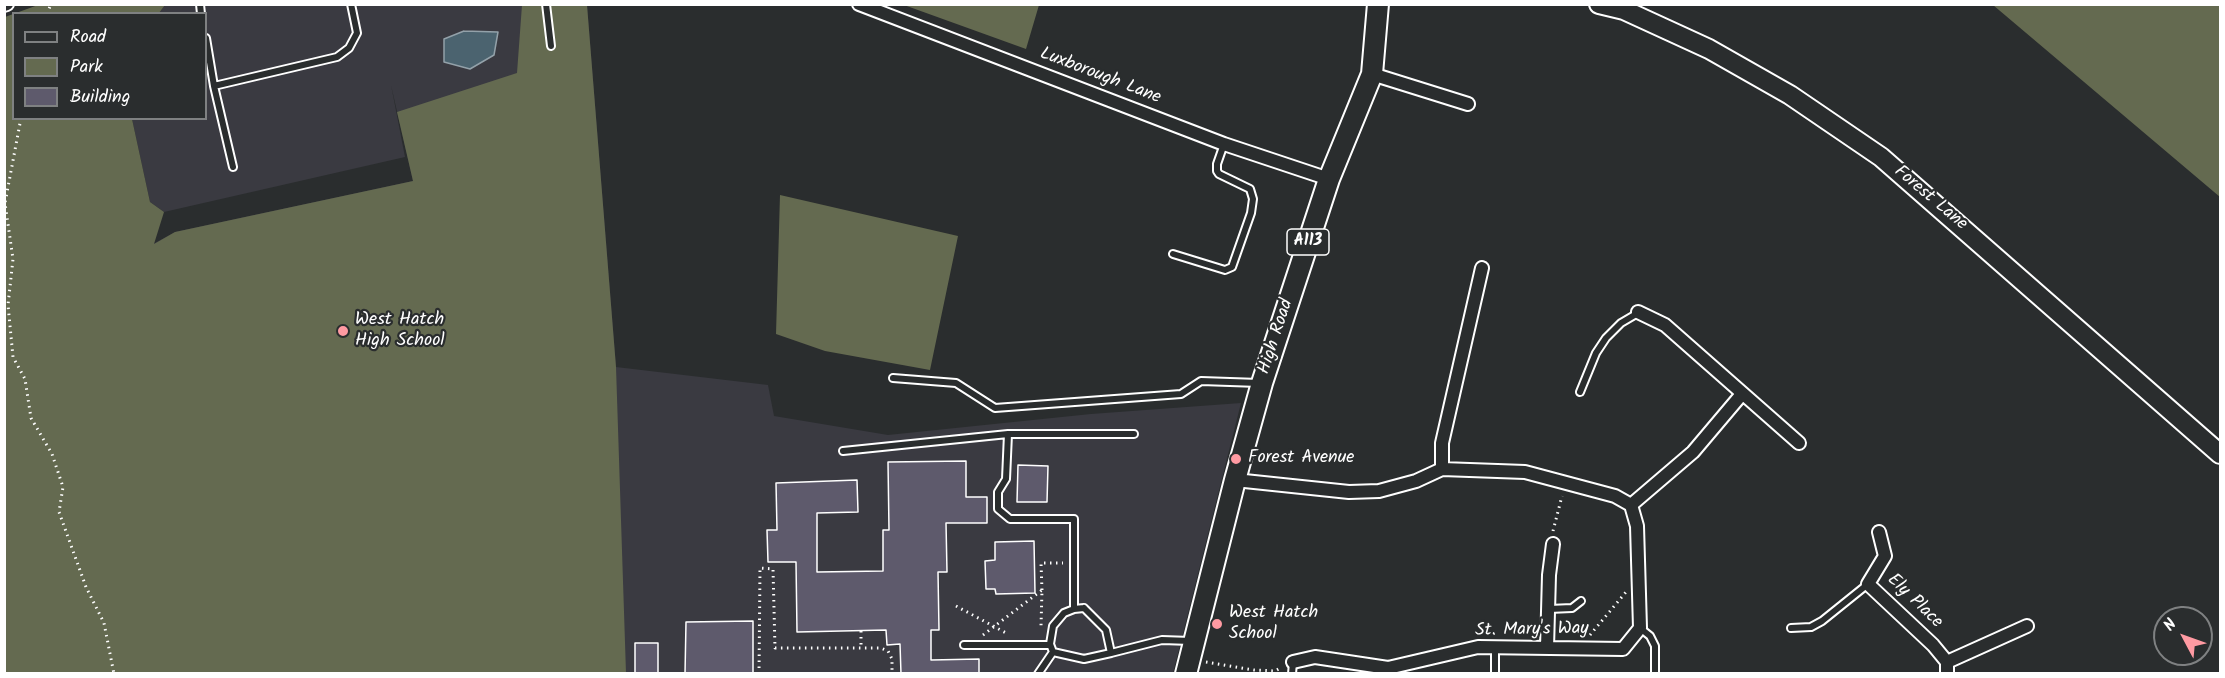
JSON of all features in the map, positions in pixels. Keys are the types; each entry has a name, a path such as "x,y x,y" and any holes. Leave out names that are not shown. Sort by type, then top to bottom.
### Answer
{"main road":[{"name":"High Road","path":"1190,658 1262,384 1329,179 1372,74 1378,4"}],"street":[{"name":"Luxborough Lane","path":"859,4 1224,144 1329,179"},
{"name":"Forest Lane","path":"1599,4 1624,10 1709,48 1790,94 1881,157 2220,454"},
{"path":"1372,74 1468,104"},
{"path":"1442,469 1442,443 1482,268"},
{"path":"1638,312 1665,325 1799,443"},
{"path":"1631,505 1693,452 1743,394"},
{"path":"1235,480 1349,492 1379,491 1416,481 1442,469 1526,472 1615,496 1631,505 1637,526 1640,628"},
{"name":"Ely Place","path":"1879,532 1884,556 1869,584 1933,645 1947,668 2027,626"},
{"path":"1547,648 1549,575 1553,544"},
{"name":"St. Mary's Way","path":"1293,668 1315,657 1388,668 1478,647 1623,649 1640,628"}],"lane":[{"path":"214,86 337,57 350,48 357,33 351,4"},
{"path":"546,4 551,46"},
{"path":"207,44 214,86 233,167"},
{"path":"1173,254 1225,270 1232,267 1251,213 1253,199 1250,189 1217,171 1224,144"},
{"path":"1580,392 1596,353 1606,338 1621,323 1638,312"},
{"path":"893,378 956,383 995,408 1181,394 1201,381 1262,384"},
{"path":"1008,434 1006,479 998,492 999,509 1010,519 1074,519 1074,609"},
{"path":"843,451 1008,434 1134,434"},
{"path":"1791,628 1802,629 1816,624 1869,584"},
{"path":"1548,609 1572,608 1581,601"},
{"path":"1038,674 1052,649 1050,635 1053,626 1065,613 1074,609 1084,608 1106,630 1112,653"},
{"path":"1640,628 1650,636 1655,646 1655,674"},
{"path":"967,645 1041,645 1062,656 1084,659 1162,640 1190,658"},
{"path":"1494,674 1495,648"}],"path":[{"path":"21,120 5,203 13,259 8,305 13,357 25,379 31,418 52,454 63,487 59,512 86,587 104,623 114,674"},
{"path":"1553,544 1551,539 1565,483"},
{"path":"1041,645 1041,562 1074,564"},
{"path":"759,674 760,568 773,569 775,648 881,648 888,651 892,658 892,674"},
{"path":"1590,648 1590,633 1634,583 1638,582"},
{"path":"967,645 1042,590"},
{"path":"956,606 993,627 1033,645"},
{"path":"861,631 861,648"},
{"path":"1190,658 1254,670 1275,671 1293,668"}],"shaded area":[{"name":"West Hatch High School","path":"165,5 587,5 616,367 768,385 774,416 888,435 1091,414 1241,403 1173,673 199,673 60,295 175,232 413,181 391,85 405,157 164,212 150,202 132,120 207,120 207,12 160,12"}],"green space":[{"name":"West Hatch High School","path":"38,5 165,5 160,12 19,12"},
{"name":"West Hatch High School","path":"522,5 587,5 616,367 626,673 5,674 5,17 12,14 12,120 132,120 150,202 164,212 154,244 175,232 413,181 397,112 517,73"},
{"path":"904,5 1039,5 1026,49"},
{"path":"1993,5 2220,5 2220,197"},
{"path":"780,195 958,236 930,370 825,351 776,334"}],"water":[{"path":"464,31 498,32 494,55 470,69 444,62 444,39"}],"building":[{"path":"966,461 966,497 987,497 987,523 946,523 947,572 938,572 939,630 931,630 931,660 979,659 979,674 901,674 900,644 887,645 886,630 797,632 796,562 768,562 767,530 777,530 776,483 857,480 858,512 817,513 817,572 883,571 883,530 889,530 888,462"},
{"path":"1018,465 1048,466 1047,502 1017,502"},
{"path":"1034,541 1035,593 996,594 995,589 986,589 985,561 995,560 995,542"},
{"path":"753,621 753,674 685,674 686,622"},
{"path":"635,643 658,643 658,674 635,674"}],"place":[{"name":"West Hatch High School","path":"343,331"},
{"name":"Forest Avenue","path":"1236,459"},
{"name":"West Hatch School","path":"1217,624"}]}
